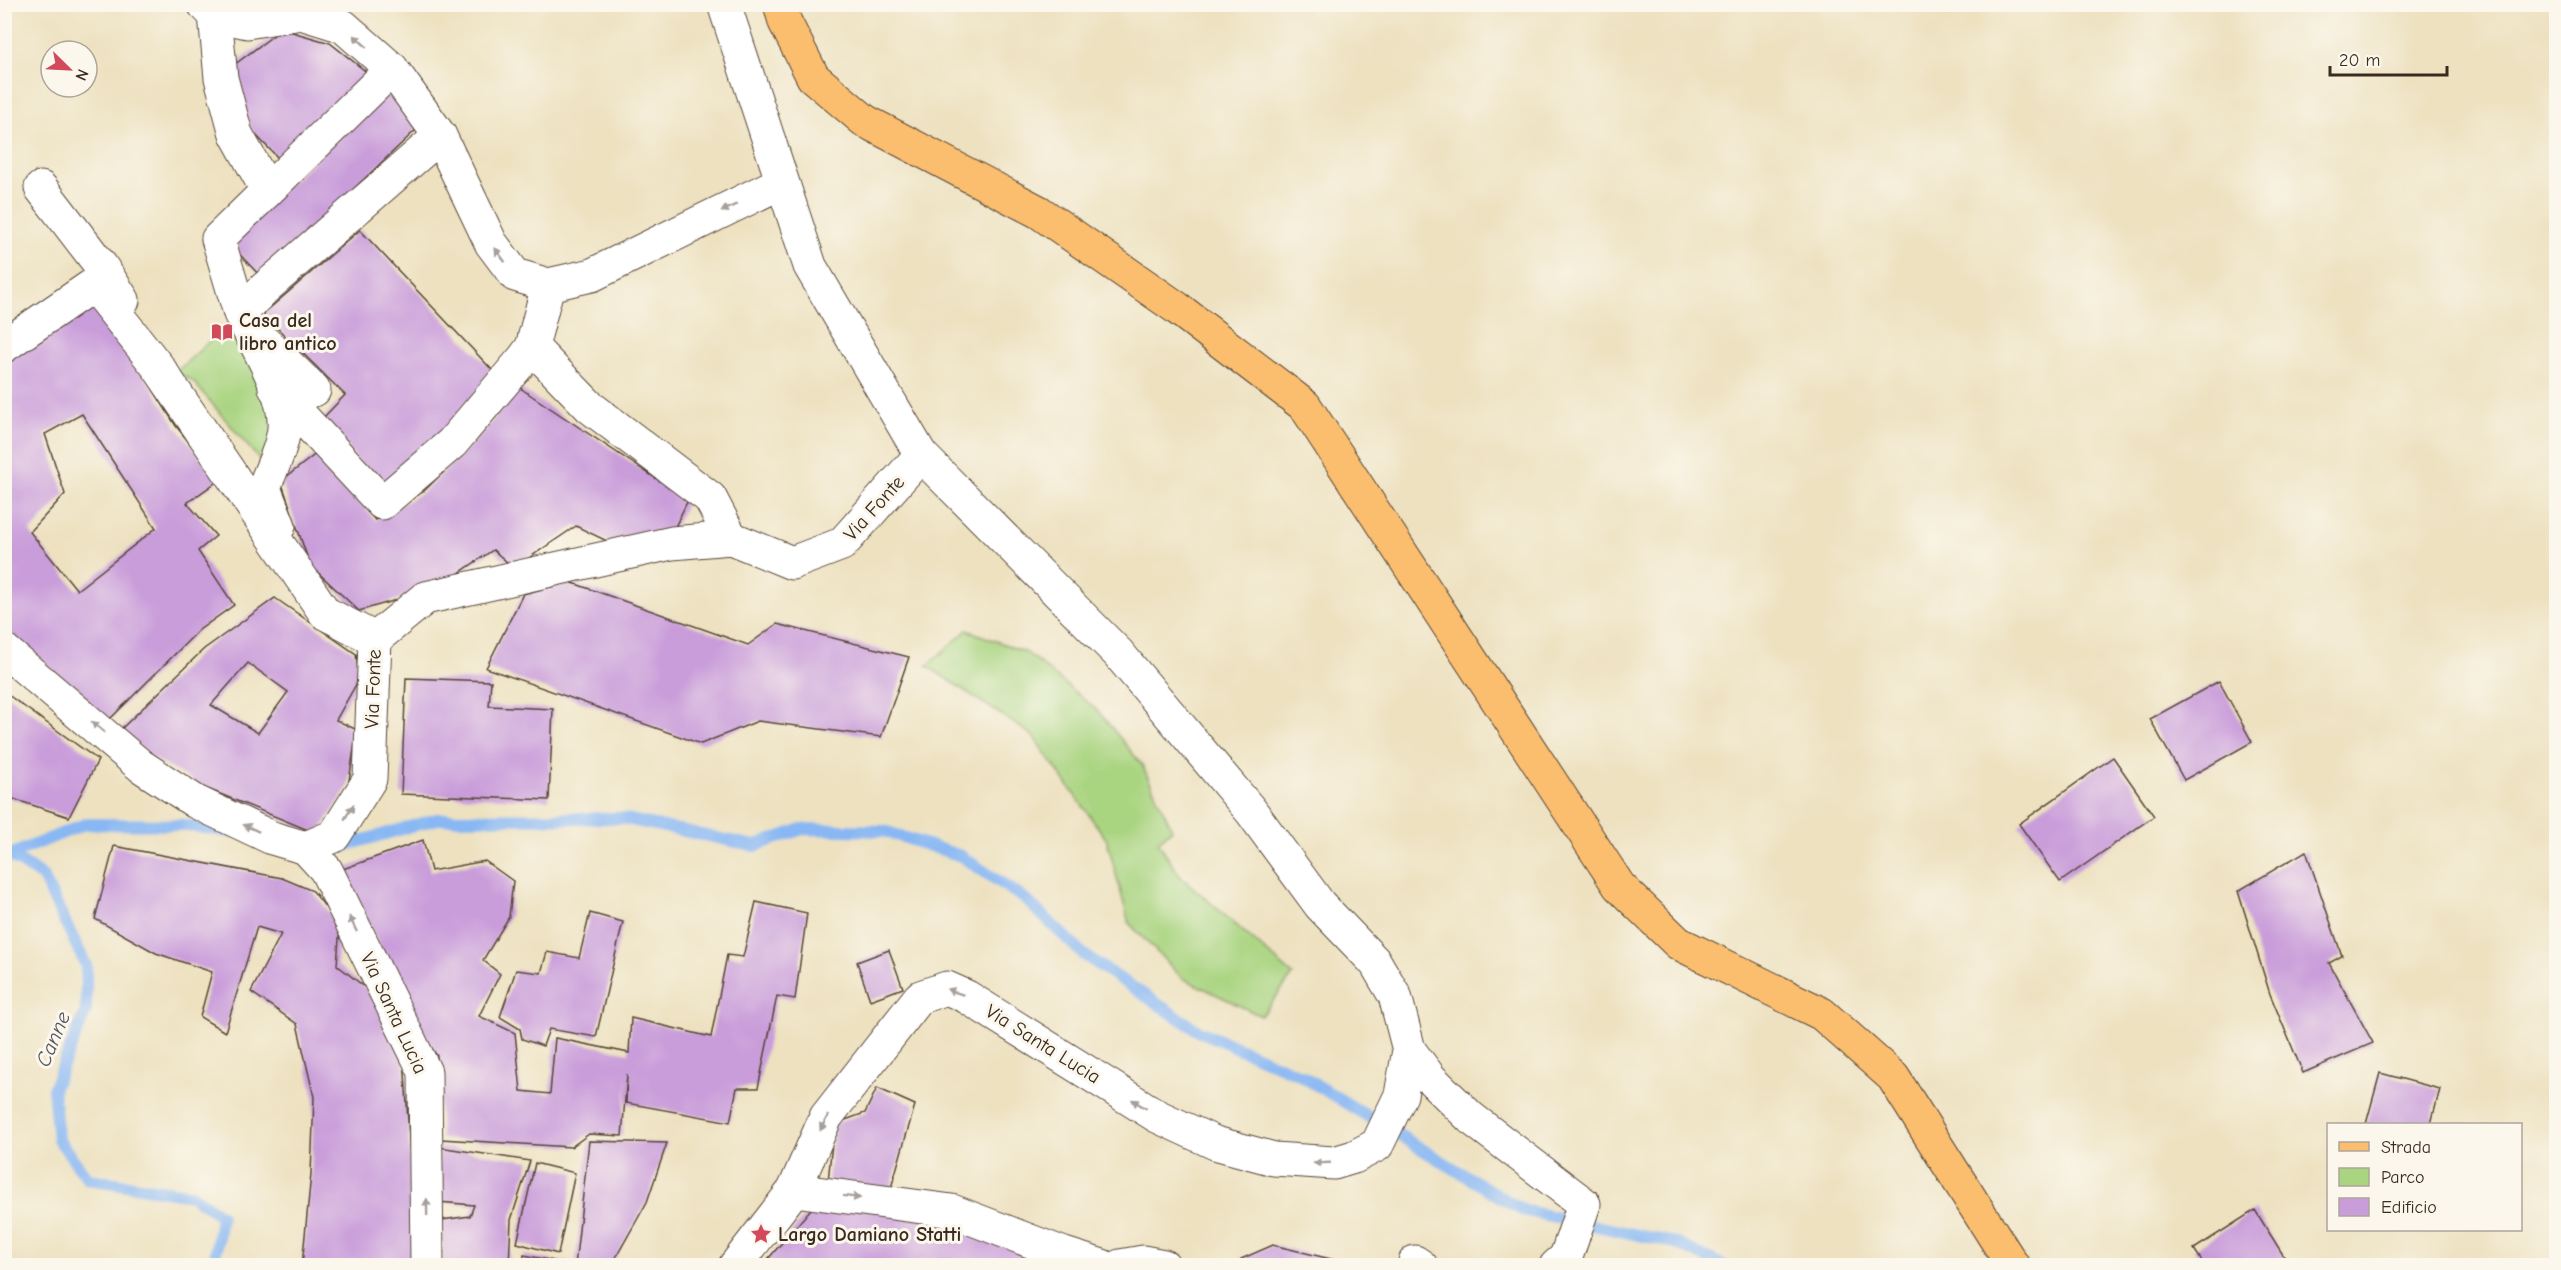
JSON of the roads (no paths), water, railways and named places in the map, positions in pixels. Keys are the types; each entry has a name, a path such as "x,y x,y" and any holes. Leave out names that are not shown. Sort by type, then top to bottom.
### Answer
{"main road":[{"path":"784,10 813,77 865,121 1039,212 1177,308 1305,406 1619,885 1678,943 1822,1014 1893,1077 2013,1266"}],"street":[{"path":"724,4 810,266 921,455 1118,653 1251,811 1320,905 1375,962 1395,996 1409,1050 1430,1078 1471,1118 1584,1204 1563,1256"},
{"path":"267,190 236,134 221,78 209,10 247,22 301,13 344,27 392,69 440,136 492,243 515,275 548,285 592,275 782,182"},
{"path":"296,571 264,488 284,434 283,410 262,354 243,319 218,239 392,69"},
{"path":"243,319 265,288 440,136"},
{"path":"41,188 101,266 156,352 158,367"},
{"path":"4,346 93,285 158,367 325,613 375,639"},
{"path":"274,387 382,503 452,443 532,347 548,285"},
{"path":"243,319 314,390"},
{"path":"532,347 590,407 710,498 731,538"},
{"name":"Via Fonte","path":"306,848 334,836 370,779 375,639 424,598 672,543 731,538 792,563 842,544 921,455"},
{"path":"4,650 141,766 196,802 272,838 306,848"},
{"name":"Via Santa Lucia","path":"306,848 326,870 425,1072 427,1266"},
{"name":"Via Santa Lucia","path":"735,1266 794,1190 826,1117 920,997 947,988 967,997 1157,1116 1215,1143 1274,1159 1311,1164 1344,1160 1377,1145 1401,1095 1409,1050"},
{"path":"794,1190 952,1210 1102,1266"},
{"path":"1120,1266 1143,1262 1164,1266"}],"waterway":[{"path":"340,847 437,819 621,818 755,846 802,829 884,831 961,856 1025,899 1084,955 1197,1030 1300,1075 1522,1210 1675,1243 1724,1266"},
{"path":"10,855 85,824 185,825 232,832"},
{"name":"Canne","path":"4,851 43,877 86,965 86,1011 53,1089 58,1139 88,1179 192,1195 221,1216 214,1266"}],"place":[{"name":"Casa del libro antico","path":"222,332"},
{"name":"Largo Damiano Statti","path":"761,1234"}]}
